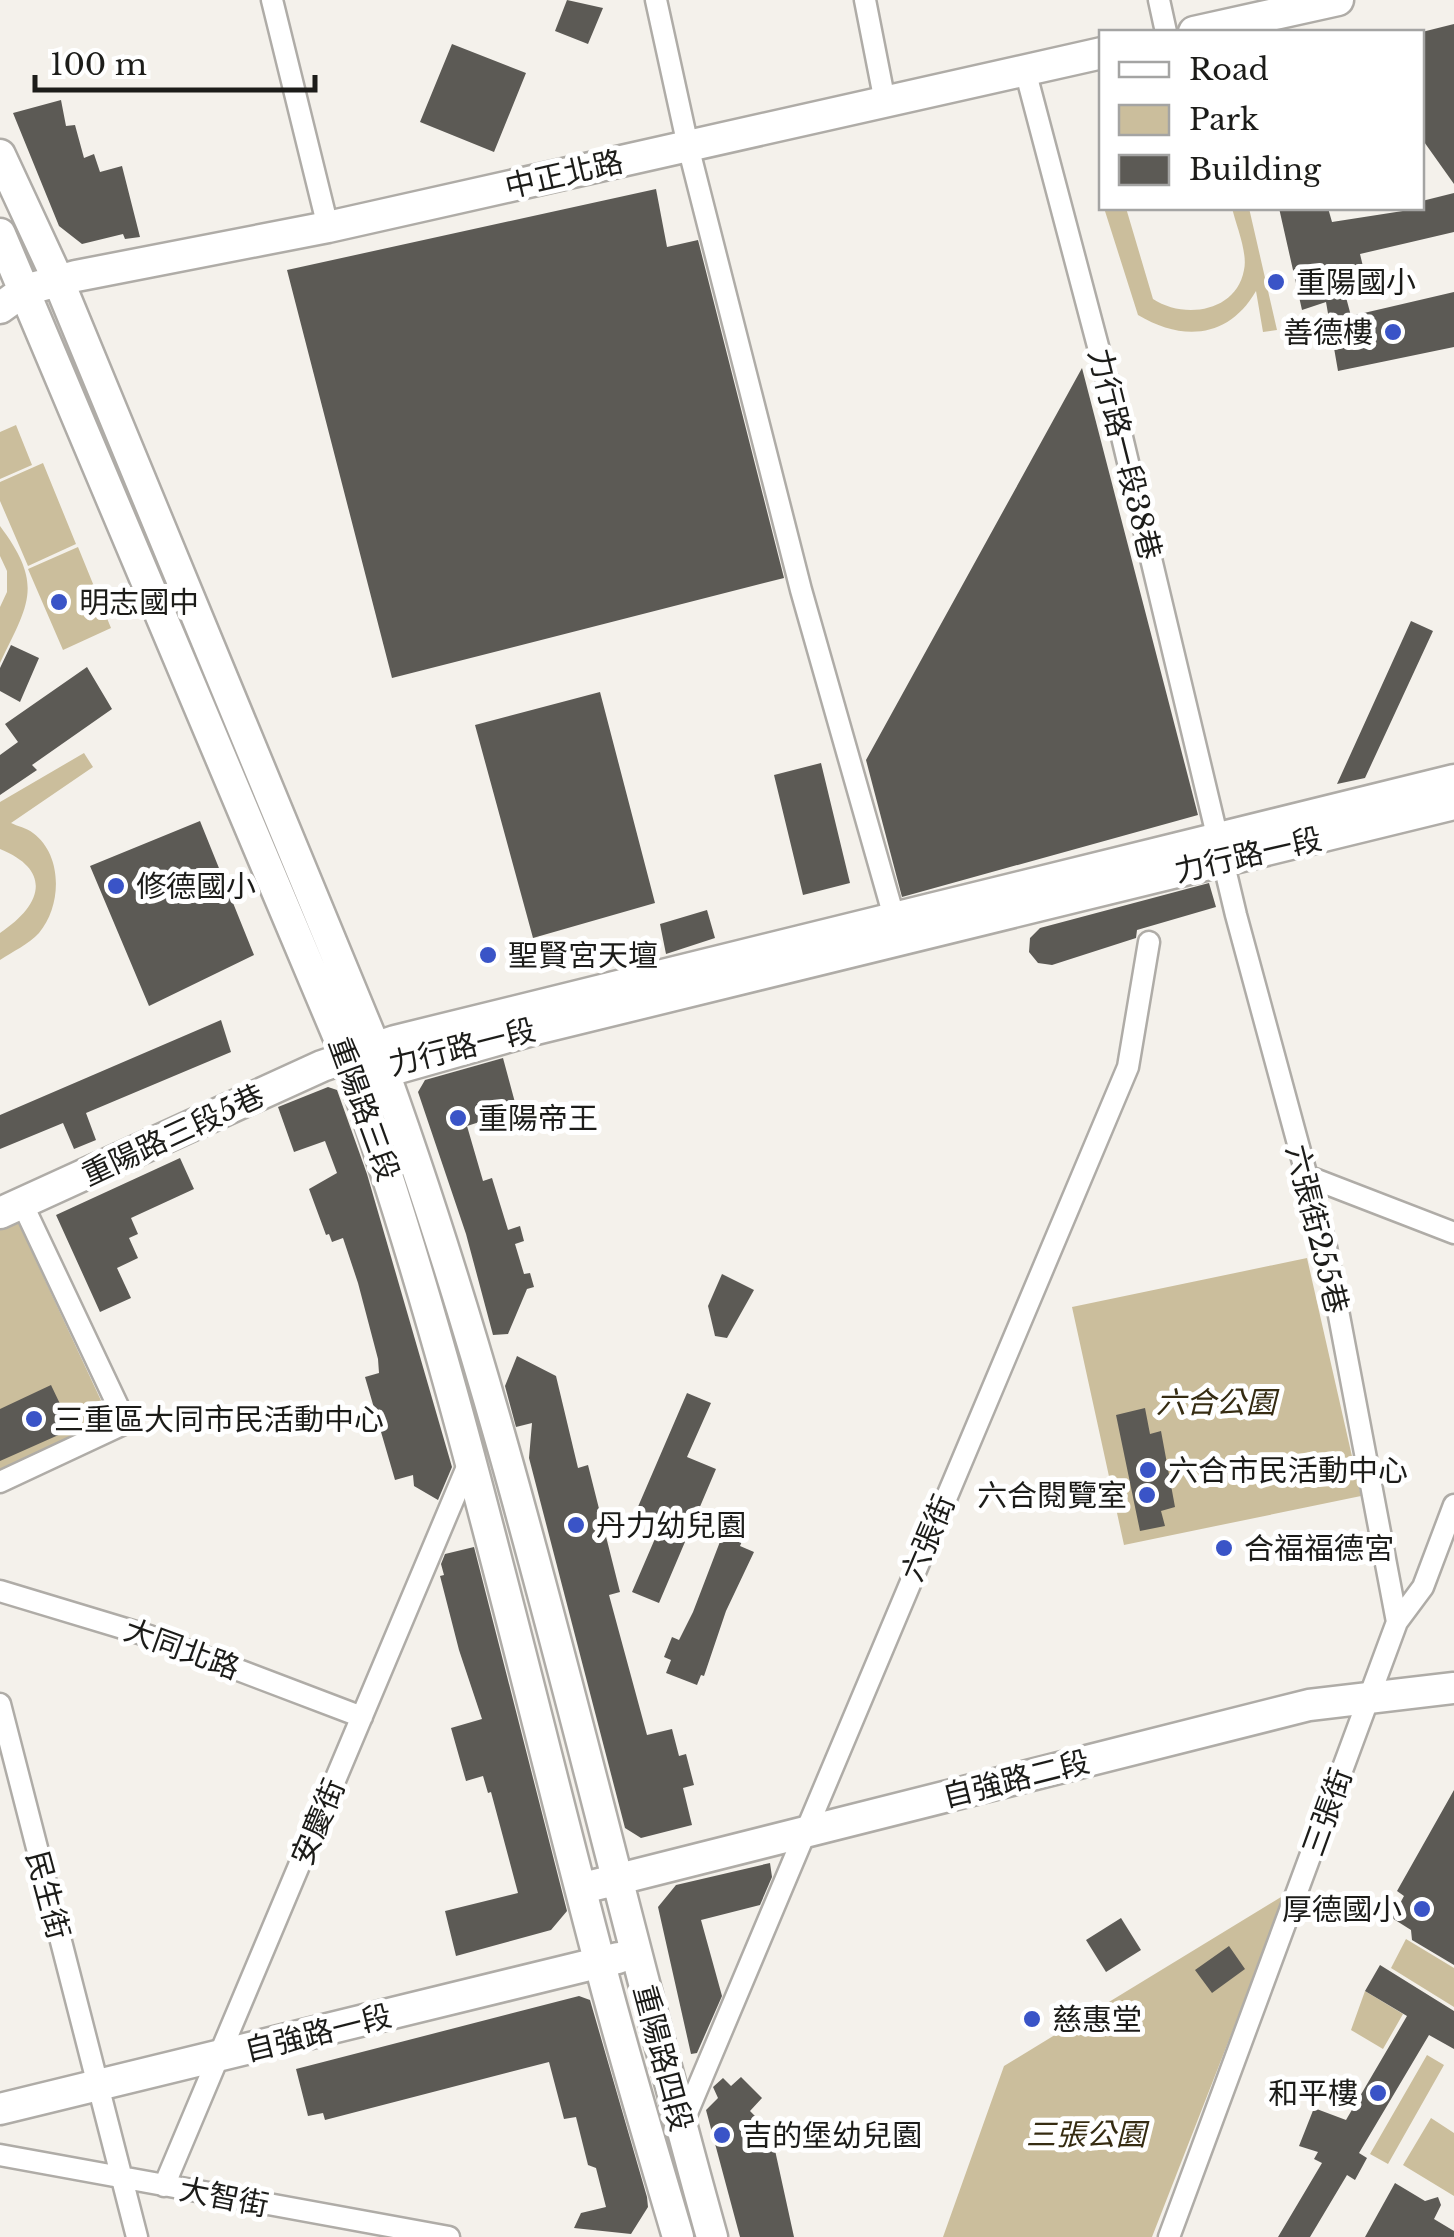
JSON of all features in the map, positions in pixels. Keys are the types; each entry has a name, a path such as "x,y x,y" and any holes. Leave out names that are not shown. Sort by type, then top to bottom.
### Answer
{"main road":[{"path":"1203,30 1338,0"},
{"name":"中正北路","path":"0,308 13,285 58,280 328,227 1099,54"},
{"name":"重陽路三段","path":"0,156 58,280 369,1059 396,1194 471,1458 600,1964"},
{"name":"重陽路三段","path":"0,234 13,285 422,1176 488,1394 615,1879"},
{"name":"力行路一段","path":"369,1059 536,1028 1223,850 1454,780"},
{"name":"力行路一段","path":"369,1059 894,917 1454,804"},
{"name":"重陽路三段5巷","path":"11,1208 369,1059"},
{"name":"自強路二段","path":"581,1890 1309,1706 1454,1688"},
{"name":"重陽路四段","path":"615,1879 712,2237"},
{"name":"自強路一段","path":"0,2108 635,1953"},
{"name":"重陽路四段","path":"600,1964 678,2237"}],"street":[{"path":"272,0 328,227"},
{"path":"656,0 688,146 801,590 894,917"},
{"path":"865,0 884,102"},
{"path":"1159,0 1166,30"},
{"name":"力行路一段38巷","path":"1025,70 1122,438 1223,850"},
{"name":"六張街255巷","path":"1223,850 1304,1176 1326,1247 1397,1622"},
{"name":"六張街","path":"681,2127 802,1832 1128,1067 1149,942"},
{"path":"1304,1176 1454,1233"},
{"path":"0,1482 126,1423 11,1208"},
{"name":"安慶街","path":"164,2186 471,1458"},
{"name":"三張街","path":"1169,2237 1397,1622 1423,1587 1454,1505"},
{"name":"大同北路","path":"0,1591 150,1636 362,1717"},
{"name":"民生街","path":"0,1704 138,2237"},
{"name":"大智街","path":"0,2155 448,2237"}],"green space":[{"path":"1105,210 1127,210 1153,299 1193,310 1220,303 1239,284 1244,256 1233,210 1249,210 1277,330 1263,332 1256,291 1232,318 1204,331 1172,329 1138,315"},
{"path":"16,425 32,465 0,479 0,432"},
{"path":"43,463 76,544 28,566 0,501 0,482"},
{"path":"0,526 23,564 27,594 0,663 0,607 7,592 7,571 0,556"},
{"path":"78,547 111,628 63,650 28,569"},
{"path":"84,753 93,767 11,823 31,831 50,854 55,895 47,922 39,933 0,960 0,933 25,912 36,889 29,868 0,849 0,802"},
{"path":"18,1222 111,1422 0,1472 0,1230"},
{"name":"六合公園","path":"1307,1258 1361,1496 1124,1545 1072,1307"},
{"name":"三張公園","path":"1286,1894 1152,2237 943,2237 1004,2066"},
{"path":"1406,1939 1454,1968 1454,2007 1391,1968"},
{"path":"1365,1991 1403,2014 1383,2049 1351,2030"},
{"path":"1427,2055 1444,2065 1388,2164 1370,2154"},
{"path":"1431,2118 1454,2133 1454,2196 1403,2165"}],"building":[{"path":"567,0 603,8 588,44 555,31"},
{"path":"1454,24 1454,184 1424,142 1424,32"},
{"path":"452,44 526,73 494,152 420,122"},
{"path":"61,100 66,126 75,125 84,158 94,154 100,172 122,166 140,237 125,239 123,234 82,244 59,226 13,113"},
{"path":"656,189 667,247 698,240 784,578 392,678 287,270"},
{"path":"1454,193 1454,232 1360,254 1366,279 1343,286 1351,316 1454,292 1454,347 1338,371 1326,302 1302,310 1279,210 1329,210 1332,222 1424,210 1424,200"},
{"path":"1082,368 1198,815 902,897 866,760"},
{"path":"1411,621 1433,631 1365,778 1337,784"},
{"path":"11,645 39,658 20,702 0,691 0,668"},
{"path":"87,667 112,709 32,765 37,770 0,795 0,755 18,742 5,724"},
{"path":"600,692 655,903 533,938 475,725"},
{"path":"821,763 850,883 803,895 774,775"},
{"path":"200,821 254,955 149,1006 90,866"},
{"path":"1209,883 1216,907 1137,930 1136,938 1052,965 1038,963 1029,952 1030,938 1040,928"},
{"path":"707,910 715,938 666,954 660,924"},
{"path":"221,1020 231,1052 86,1113 96,1140 74,1149 63,1123 0,1149 0,1115"},
{"path":"503,1058 517,1110 467,1126 483,1181 492,1178 508,1230 520,1226 524,1241 515,1244 524,1274 530,1273 534,1287 527,1289 508,1334 493,1335 466,1234 418,1092 425,1080"},
{"path":"328,1087 337,1090 367,1174 452,1467 438,1500 414,1486 413,1475 395,1480 365,1377 379,1373 378,1359 358,1283 343,1238 332,1242 326,1235 309,1189 337,1173 325,1141 294,1152 278,1107"},
{"path":"180,1158 194,1189 131,1218 138,1234 129,1238 138,1258 117,1268 131,1298 100,1312 56,1215"},
{"path":"722,1274 754,1290 727,1338 715,1336 708,1306"},
{"path":"517,1356 556,1376 578,1468 588,1465 620,1592 609,1595 647,1735 672,1729 679,1756 686,1754 694,1785 683,1788 692,1825 641,1838 625,1828 529,1458 532,1423 516,1427 505,1386"},
{"name":"三重區大同市民活動中心","path":"51,1385 72,1429 0,1461 0,1409"},
{"path":"687,1393 711,1403 687,1457 716,1469 659,1603 632,1592 660,1527 634,1516"},
{"name":"六合市民活動中心","path":"1145,1408 1150,1434 1161,1431 1175,1507 1161,1511 1165,1526 1140,1531 1116,1415"},
{"path":"726,1526 745,1534 740,1546 754,1552 697,1685 666,1673 671,1660 664,1657 672,1637 679,1640 693,1612"},
{"path":"474,1547 567,1911 551,1930 456,1956 445,1911 518,1893 491,1792 488,1793 483,1776 466,1781 451,1728 482,1719 459,1650 440,1576 444,1575 441,1564 445,1554"},
{"path":"1454,1790 1454,1965 1412,1940 1411,1930 1392,1918 1404,1896 1397,1891"},
{"path":"770,1863 772,1877 760,1905 701,1920 722,1996 697,2053 691,2054 658,1907 676,1885"},
{"path":"1121,1918 1141,1950 1106,1972 1086,1940"},
{"path":"1229,1946 1245,1969 1212,1993 1195,1970"},
{"name":"和平樓","path":"1380,1965 1454,2011 1454,2049 1429,2035 1359,2153 1367,2158 1355,2180 1347,2175 1310,2237 1278,2237 1322,2163 1314,2159 1318,2152 1299,2146 1314,2108 1346,2120 1407,2016 1365,1991"},
{"path":"579,1996 590,2000 647,2197 648,2207 631,2234 574,2228 581,2213 606,2207 596,2168 588,2165 576,2117 564,2119 549,2062 325,2120 323,2113 308,2116 296,2069"},
{"path":"741,2077 762,2098 750,2111 771,2132 794,2237 740,2237 706,2110 718,2098 713,2087 723,2078 731,2086"},
{"path":"1395,2183 1425,2201 1438,2197 1441,2205 1434,2219 1454,2231 1454,2237 1365,2237"}],"place":[{"name":"重陽國小","path":"1276,282"},
{"name":"善德樓","path":"1393,332"},
{"name":"明志國中","path":"59,602"},
{"name":"修德國小","path":"116,886"},
{"name":"聖賢宮天壇","path":"488,955"},
{"name":"重陽帝王","path":"458,1118"},
{"name":"三重區大同市民活動中心","path":"34,1419"},
{"name":"六合市民活動中心","path":"1148,1470"},
{"name":"六合閱覽室","path":"1147,1495"},
{"name":"丹力幼兒園","path":"576,1525"},
{"name":"合福福德宮","path":"1224,1548"},
{"name":"厚德國小","path":"1422,1909"},
{"name":"慈惠堂","path":"1032,2019"},
{"name":"和平樓","path":"1378,2093"},
{"name":"吉的堡幼兒園","path":"722,2135"}]}
